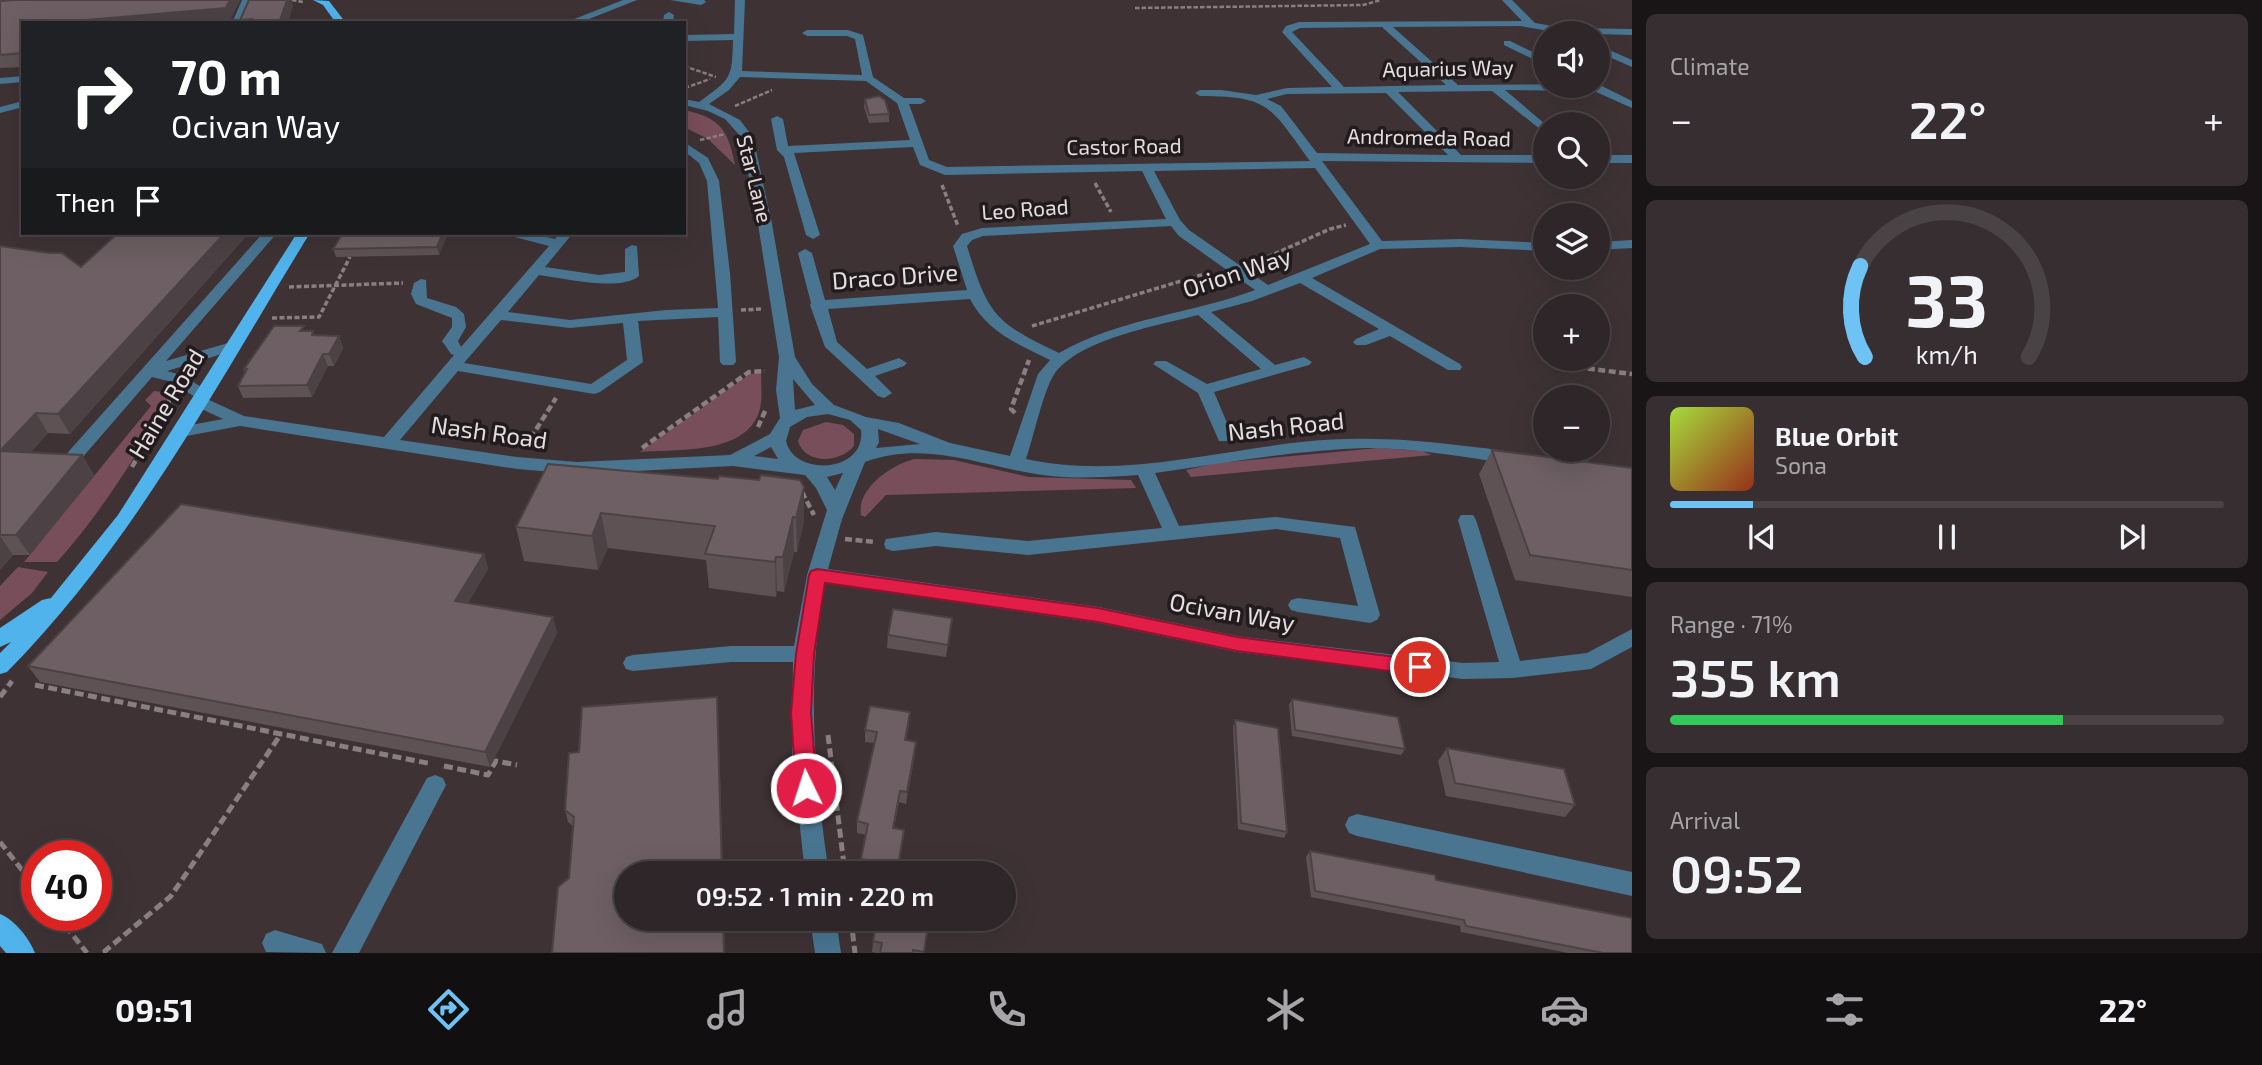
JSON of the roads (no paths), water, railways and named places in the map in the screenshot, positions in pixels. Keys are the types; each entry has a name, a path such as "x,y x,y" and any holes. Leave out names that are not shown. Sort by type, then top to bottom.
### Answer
{"main road":[{"path":"324,1 339,21"},
{"name":"Haine Road","path":"6,673 124,520 302,235"},
{"name":"Haine Road","path":"0,639 65,594"},
{"path":"0,926 22,953"}],"street":[{"path":"238,21 247,0"},
{"path":"574,21 632,0"},
{"path":"675,0 701,2"},
{"path":"701,105 725,88 737,74 740,0"},
{"path":"1507,0 1532,25"},
{"path":"1384,24 1454,87"},
{"path":"1340,89 1287,29 1299,25 1532,25"},
{"path":"1610,32 1632,32"},
{"path":"807,33 848,33 860,37 868,78"},
{"path":"686,38 738,37"},
{"path":"1507,43 1533,56"},
{"path":"1610,54 1632,64"},
{"path":"737,74 868,78 902,102 915,143 783,150"},
{"path":"0,81 21,79"},
{"path":"1494,87 1533,120"},
{"name":"Aquarius Way","path":"1200,93 1241,93 1260,97 1287,90 1533,87"},
{"path":"1389,89 1458,158"},
{"path":"1610,94 1632,105"},
{"path":"1260,97 1277,107 1378,245"},
{"path":"902,102 921,101"},
{"name":"Star Lane","path":"686,102 701,105 728,116 741,126 747,137 765,223 787,357 784,390 789,419"},
{"path":"0,110 21,105"},
{"path":"777,118 783,150 790,156 813,235"},
{"name":"Castor Road","path":"915,143 924,162 935,168 1146,166 1315,160"},
{"path":"686,147 704,161 713,181 728,362"},
{"name":"Andromeda Road","path":"1315,160 1533,159"},
{"path":"1610,159 1632,159"},
{"path":"1146,166 1174,222 1184,233 1265,290"},
{"name":"Leo Road","path":"1060,359 1011,333 986,314 976,294 960,246 967,237 982,232 1174,222"},
{"path":"76,454 268,235"},
{"path":"535,235 563,238"},
{"path":"388,443 563,238"},
{"name":"Orion Way","path":"1016,465 1046,374 1060,359 1082,346 1121,331 1265,290 1349,260 1378,245 1460,243 1533,246"},
{"path":"1610,245 1632,244"},
{"path":"536,270 599,279 632,276 632,249"},
{"name":"Draco Drive","path":"805,253 830,344 884,393"},
{"path":"1300,277 1454,367"},
{"path":"421,283 418,293 421,301 451,310 459,317 459,327 450,341 459,359"},
{"name":"Draco Drive","path":"817,304 976,294"},
{"path":"1200,310 1272,371"},
{"path":"498,315 570,324 684,312 726,313"},
{"path":"459,359 564,386 594,389 635,362 630,318"},
{"path":"1361,342 1391,330"},
{"path":"150,371 233,346"},
{"name":"Star Lane","path":"787,357 806,387 828,409"},
{"path":"1205,390 1304,362"},
{"path":"864,375 900,363"},
{"path":"1161,364 1205,390 1226,436"},
{"name":"Nash Road","path":"150,371 178,379 201,398 240,421"},
{"path":"815,861 808,813 801,713 805,654 817,575 835,508 861,459 871,447 872,438 869,429 852,415 828,409 813,410 789,419 777,437 778,446 783,455 806,468 824,485 835,508"},
{"name":"Nash Road","path":"181,432 240,421 517,463 577,468 733,460 806,468"},
{"name":"Nash Road","path":"862,421 893,427 946,448 1016,465 1091,472 1143,469 1301,447 1367,443 1409,444 1523,460"},
{"name":"Nash Road","path":"733,460 777,437"},
{"name":"Nash Road","path":"861,459 892,450 946,448"},
{"path":"806,468 827,471 861,459"},
{"path":"1143,469 1173,533"},
{"path":"1467,520 1512,670"},
{"path":"893,544 936,539 1028,548 1276,523 1348,532 1370,615 1297,605"},
{"name":"Ocivan Way","path":"817,575 1098,615 1262,647 1463,671 1512,670 1591,661 1632,637"},
{"path":"633,663 731,654 805,654"},
{"path":"345,953 435,785"},
{"path":"1357,825 1621,879 1632,884"},
{"path":"825,931 828,953"},
{"path":"275,943 313,953"}]}
